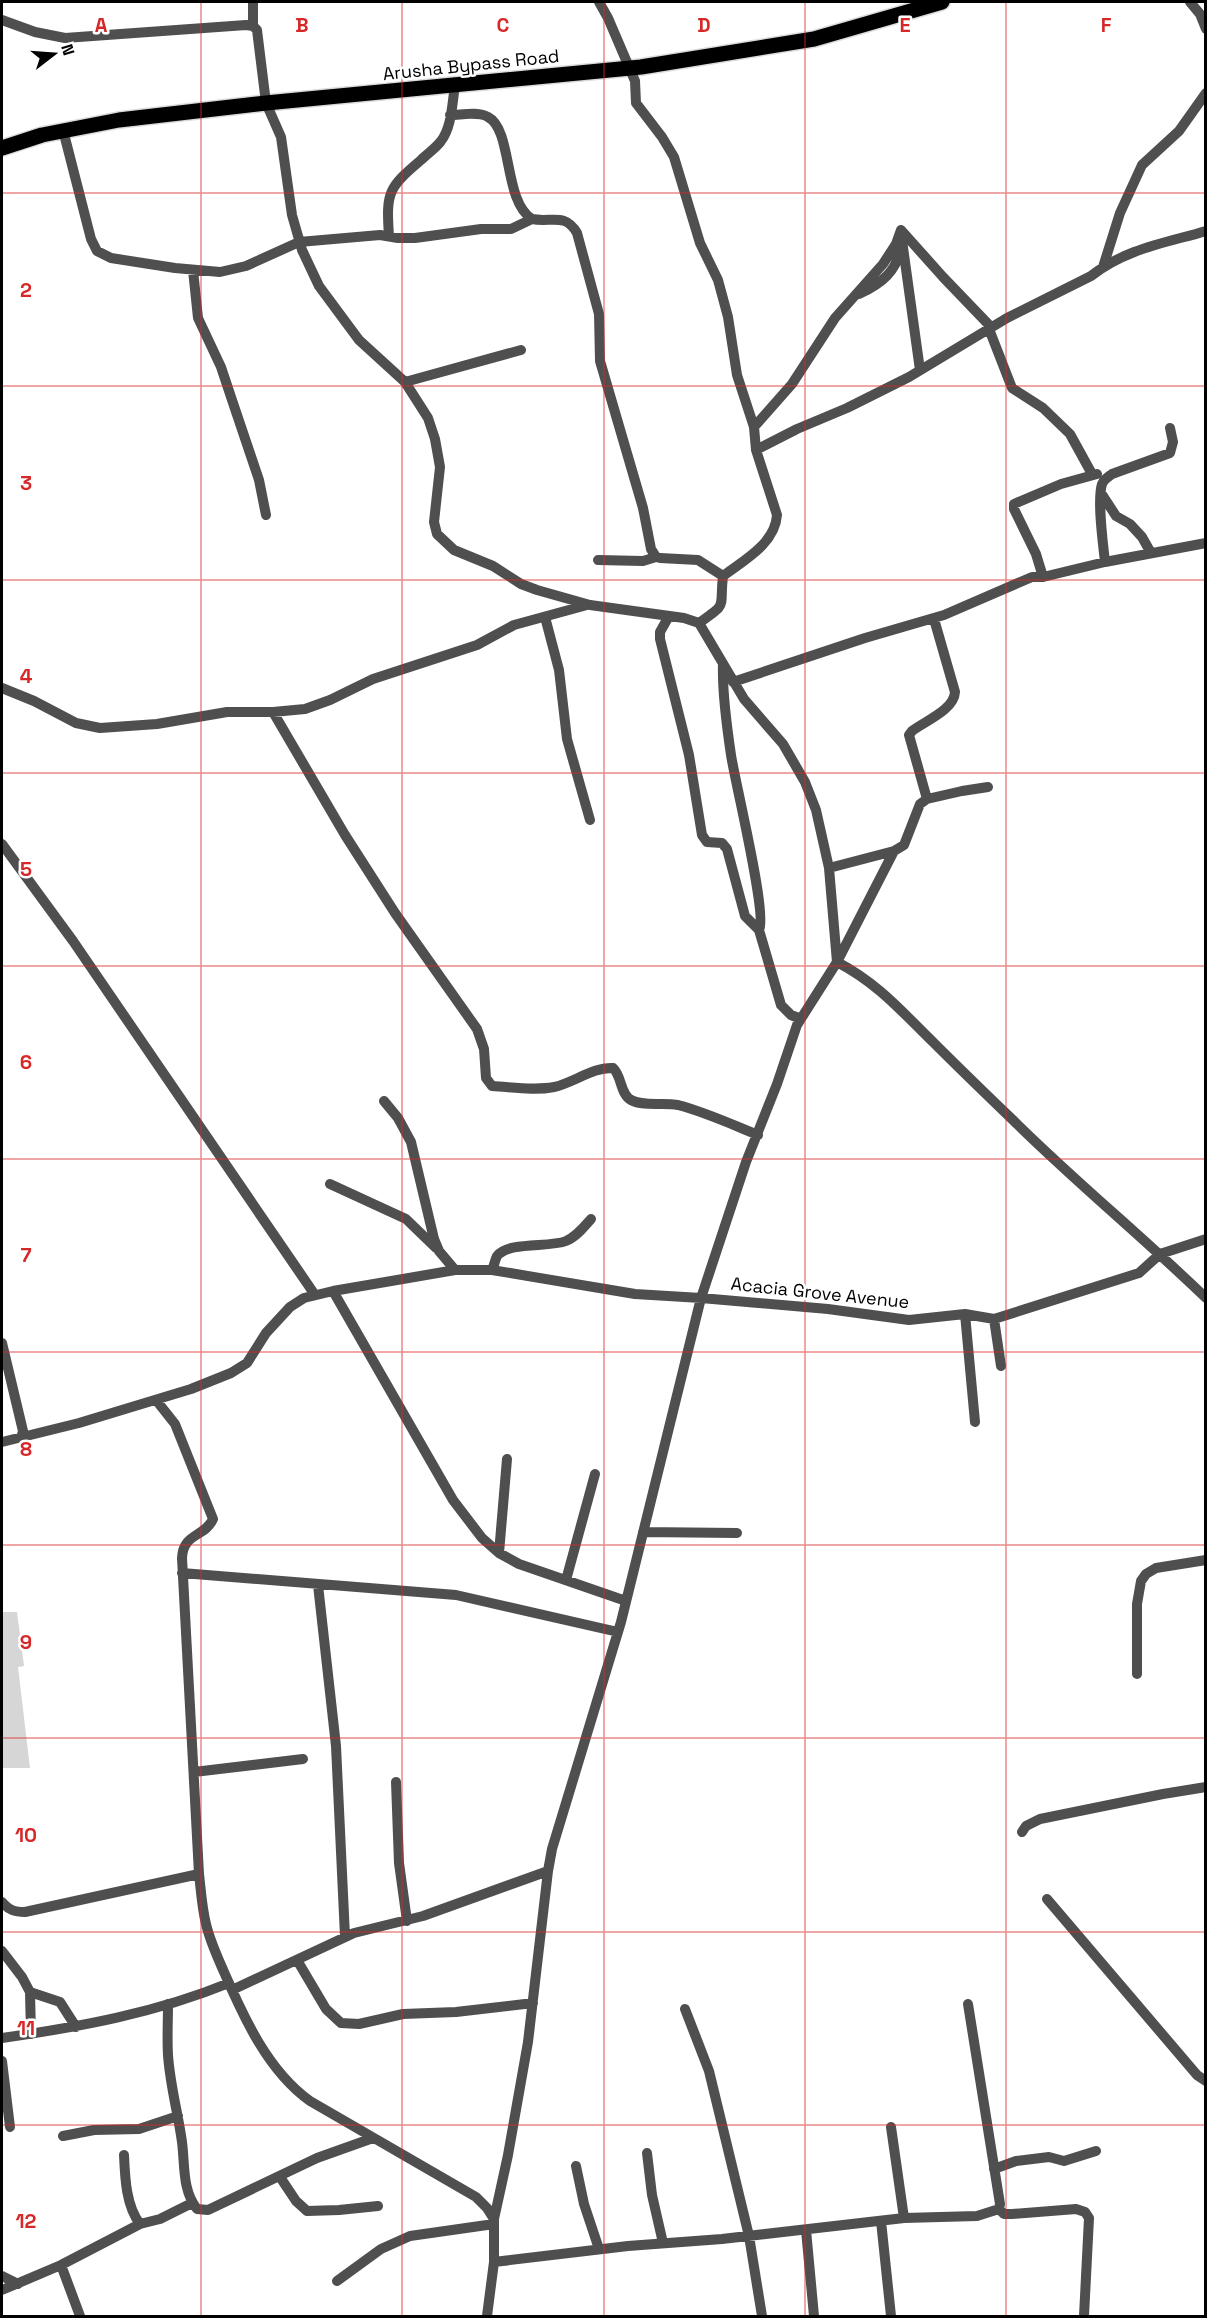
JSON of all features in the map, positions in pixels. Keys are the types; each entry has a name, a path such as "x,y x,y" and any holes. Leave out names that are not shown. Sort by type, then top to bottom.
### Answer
{"main road":[{"name":"Arusha Bypass Road","path":"2,148 63,130 119,120 266,103 455,87 630,68 814,39 942,2"}],"street":[{"path":"253,2 253,26"},
{"path":"599,2 630,68 636,103 674,157 700,243 718,280 728,317 737,375 754,428 756,450 776,508 777,525 772,536 759,549 723,576"},
{"path":"1190,2 1200,14 1206,29"},
{"path":"2,20 35,32 64,38 246,25 253,26 257,30 266,103 281,137 292,215 299,242 319,286 359,340 405,382 428,418 440,467 434,522 437,534 454,550 493,566 521,584 561,598 699,623 733,682 797,765 816,810 829,868 837,962"},
{"path":"388,236 387,204 393,185 445,135 455,87"},
{"path":"1103,267 1120,213 1142,165 1179,132 1206,93"},
{"path":"450,115 479,114 493,121 502,142 518,202 526,215 532,219"},
{"path":"63,130 91,239 97,251 111,258 193,270 233,270 299,242 388,236 407,239 481,229 511,229 532,219 570,222 577,233 598,314 600,361 643,508 651,549 656,557"},
{"path":"754,428 792,384 835,318 883,264 896,244 901,230"},
{"path":"901,230 990,328 1012,388 1042,408 1070,434 1092,474"},
{"path":"901,230 920,370"},
{"path":"756,450 797,429 847,408 920,370 990,328 1144,247 1206,231"},
{"path":"193,270 198,318 232,399 259,480 266,515"},
{"path":"405,382 521,350"},
{"path":"1043,577 1036,554 1014,509 1014,504 1092,474 1106,478 1170,453 1173,442 1170,428"},
{"path":"1105,562 1101,492 1106,478"},
{"path":"1101,492 1116,516 1130,524 1142,537 1151,553"},
{"path":"733,682 865,638 934,618 1032,577 1043,577 1105,562 1206,543"},
{"path":"598,560 643,561 656,557 698,560 723,576"},
{"path":"699,623 719,609 723,600 723,576"},
{"path":"2,688 34,701 76,723 100,728 157,724 227,712 273,712 305,708 322,703 373,679 477,645 514,625 590,604"},
{"path":"669,616 660,632 660,639 689,755 702,836 707,842 725,845 745,916 759,930 781,1005 791,1015 801,1019"},
{"path":"545,617 559,670 567,739 590,820"},
{"path":"927,800 909,735 946,708 954,699 955,692 934,618"},
{"path":"723,663 722,678 731,753 759,894 762,923 759,930"},
{"path":"273,712 345,835 395,913 477,1029 484,1049 486,1078 492,1086 555,1087 603,1068 613,1068 618,1074 624,1092 632,1101 684,1107 758,1135"},
{"path":"829,868 894,851 904,845 920,804 927,800 962,790 988,788"},
{"path":"2,844 73,941 315,1295"},
{"path":"487,2316 494,2262 494,2222 518,2102 533,2003 548,1871 571,1784 618,1632 701,1298 790,1042 801,1019 837,962 894,851"},
{"path":"837,962 894,1001 933,1043 1060,1166 1206,1298"},
{"path":"384,1101 398,1118 411,1143 439,1251"},
{"path":"330,1184 405,1219 439,1251 455,1270"},
{"path":"492,1270 496,1257 502,1252 573,1238 591,1219"},
{"name":"Acacia Grove Avenue","path":"2,1442 156,1400 191,1389 240,1368 254,1354 266,1333 290,1307 315,1295 455,1270 492,1270 635,1294 828,1309 909,1320 965,1314 994,1319 1139,1273 1160,1254 1206,1239"},
{"path":"333,1291 453,1500 482,1538 499,1553 519,1564 626,1601"},
{"path":"965,1314 975,1422"},
{"path":"994,1319 1001,1366"},
{"path":"2,1342 23,1431 21,1438"},
{"path":"156,1400 175,1424 213,1519 184,1545 182,1573 199,1874 206,1926 231,1986 261,2046 288,2083 310,2101 476,2197 487,2208 494,2222"},
{"path":"499,1553 507,1459"},
{"path":"566,1580 595,1474"},
{"path":"643,1532 737,1533"},
{"path":"1137,1674 1137,1590 1141,1581 1146,1574 1156,1568 1206,1560"},
{"path":"182,1573 456,1595 618,1632"},
{"path":"318,1585 336,1746 345,1936"},
{"path":"194,1772 303,1759"},
{"path":"396,1782 399,1863 407,1921"},
{"path":"1022,1832 1026,1826 1040,1819 1206,1787"},
{"path":"2,2038 76,2027 231,1986 297,1960 345,1936 407,1921 548,1871"},
{"path":"2,1902 9,1910 25,1912 199,1874"},
{"path":"1047,1899 1197,2075 1206,2081"},
{"path":"2,1951 22,1977 30,1992 31,2034"},
{"path":"297,1960 326,2009 341,2023 359,2024 403,2014 456,2012 533,2003"},
{"path":"30,1992 60,2001 76,2027"},
{"path":"168,2004 168,2056 187,2187 192,2204 196,2209 208,2210 333,2151 373,2138"},
{"path":"968,2004 999,2209"},
{"path":"685,2009 709,2071 748,2236 762,2316"},
{"path":"2,2061 10,2127"},
{"path":"63,2136 94,2130 139,2129 178,2116"},
{"path":"891,2127 904,2218"},
{"path":"994,2169 1016,2161 1049,2157 1064,2161 1096,2151"},
{"path":"647,2153 652,2195 663,2243"},
{"path":"124,2156 129,2197 133,2213 140,2224"},
{"path":"576,2166 584,2204 599,2250"},
{"path":"280,2177 296,2201 307,2211 378,2206"},
{"path":"2,2290 61,2265 140,2224 160,2219 192,2204"},
{"path":"494,2262 904,2218 977,2216 999,2209"},
{"path":"999,2209 1004,2214 1076,2209 1085,2212 1089,2218 1084,2316"},
{"path":"881,2221 891,2316"},
{"path":"338,2281 381,2249 410,2236 494,2222"},
{"path":"806,2230 814,2316"},
{"path":"61,2265 80,2316"},
{"path":"2,2276 18,2284"}],"shaded area":[{"path":"2,1612 17,1612 24,1666 18,1667 30,1768 2,1768"}]}
